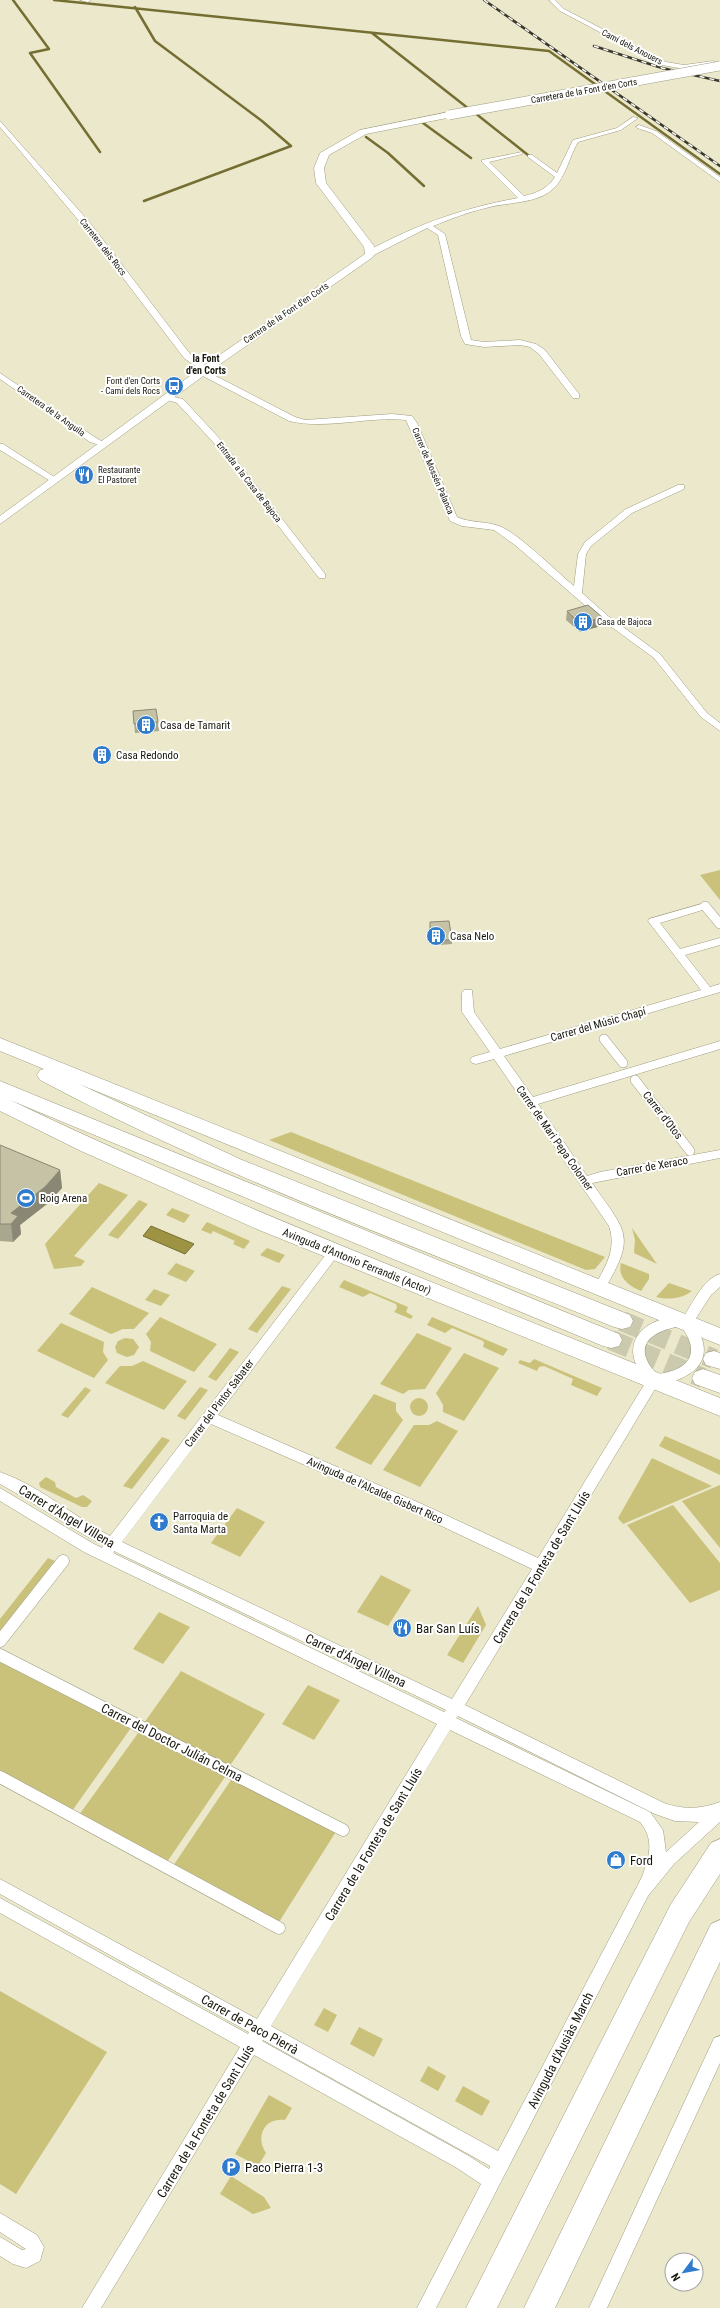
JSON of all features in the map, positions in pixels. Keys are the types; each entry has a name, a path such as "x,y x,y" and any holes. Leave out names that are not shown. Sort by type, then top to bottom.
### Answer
{"main road":[{"path":"0,1044 720,1337"},
{"path":"0,1049 98,1102 235,1165 622,1321"},
{"path":"0,1088 611,1340"},
{"name":"Avinguda d'Antonio Ferrandis (Actor)","path":"0,1103 143,1171 334,1252 654,1379 720,1407"},
{"path":"481,2308 680,1913 720,1850"},
{"path":"539,2308 720,1933"}],"street":[{"path":"83,0 88,0"},
{"name":"Camí dels Anouers","path":"552,0 562,10 664,64 684,67 720,62"},
{"name":"Carretera de la Font d'en Corts","path":"371,253 369,246 321,183 319,168 325,153 363,132 720,66"},
{"path":"371,253 429,226 485,205 522,198 548,189 557,176 575,141 619,129 635,118"},
{"name":"Carretera dels Rocs","path":"1,125 88,226 187,356 204,371"},
{"path":"639,127 654,132 720,180"},
{"path":"520,153 484,161 522,198"},
{"path":"530,156 557,176"},
{"path":"429,226 441,234 465,336 468,342 478,346 522,342 535,346 543,351 556,371 576,396"},
{"name":"Carrera de la Font d'en Corts","path":"0,521 168,397 371,253"},
{"name":"Carrer de Mossén Palanca","path":"204,371 292,419 305,422 392,416 409,418 453,519 462,523 493,527 504,532 577,595 657,656 704,715 720,728"},
{"name":"Carretera de la Anguila","path":"0,375 93,440 103,444"},
{"name":"Entrada a la Casa de Bajoca","path":"168,397 180,401 216,440 322,576"},
{"path":"0,446 55,480"},
{"path":"577,595 582,554 588,544 629,511 681,487"},
{"path":"708,992 653,921 705,906 720,924"},
{"path":"678,953 720,941"},
{"name":"Carrer del Músic Chapí","path":"476,1060 720,988"},
{"name":"Carrer de Mari Pepa Colomer","path":"468,993 468,1012 585,1181 619,1235 618,1256 600,1287"},
{"path":"604,1039 623,1063"},
{"path":"530,1102 720,1045"},
{"name":"Carrer d'Otos","path":"635,1080 690,1151"},
{"name":"Carrer de Xeraco","path":"585,1181 600,1176 720,1154"},
{"name":"Carrer del Pintor Sabater","path":"108,1549 334,1252"},
{"path":"686,1323 707,1292 720,1279"},
{"path":"666,1323 686,1323 698,1339 698,1357 693,1365 681,1374 665,1379 654,1379 641,1366 637,1350 639,1343 646,1333 657,1326 666,1323"},
{"name":"Carrera de la Fonteta de Sant Lluís","path":"92,2308 654,1379"},
{"name":"Avinguda de l'Alcalde Gisbert Rico","path":"209,1417 417,1508 540,1566"},
{"name":"Carrer d'Ángel Villena","path":"0,1478 36,1497 76,1524 108,1549 447,1720 644,1817 652,1824 658,1844 658,1857 650,1877"},
{"name":"Carrer d'Ángel Villena","path":"0,1494 19,1504 72,1539 108,1549 455,1707 670,1813 694,1817 708,1814 720,1809"},
{"path":"0,1641 63,1561"},
{"name":"Carrer del Doctor Julián Celma","path":"0,1655 343,1830"},
{"path":"0,1777 279,1928"},
{"name":"Avinguda d'Ausiàs March","path":"426,2308 650,1877 661,1864 706,1827 720,1812"},
{"name":"Carrer de Paco Pierrà","path":"0,1886 501,2162"},
{"name":"Carrer de Paco Pierrà","path":"0,1905 463,2162 492,2181"},
{"path":"598,2308 720,2044"},
{"path":"0,2222 31,2241 35,2247 34,2255 26,2259 19,2258 0,2246"}],"shaded area":[{"path":"720,870 720,900 700,875"},
{"path":"291,1132 605,1257 595,1269 586,1270 269,1140"},
{"path":"99,1183 128,1195 74,1256 85,1261 81,1266 54,1269 45,1244"},
{"path":"139,1200 148,1204 118,1239 108,1235"},
{"path":"172,1208 190,1215 184,1223 166,1215"},
{"path":"207,1222 250,1241 244,1249 233,1244 235,1241 213,1231 211,1234 201,1230"},
{"path":"151,1226 194,1244 185,1254 143,1236"},
{"path":"632,1228 657,1264 634,1253 635,1240"},
{"path":"267,1248 285,1255 279,1263 260,1255"},
{"path":"176,1263 195,1271 186,1282 167,1274"},
{"path":"621,1263 649,1274 649,1279 641,1291 628,1284 622,1277 620,1268"},
{"path":"344,1280 408,1307 406,1312 413,1316 411,1319 394,1312 397,1308 396,1304 370,1293 363,1297 339,1287"},
{"path":"669,1283 692,1291 684,1296 675,1298 656,1297"},
{"path":"282,1286 291,1289 257,1333 248,1329"},
{"path":"92,1287 149,1313 134,1329 123,1329 111,1334 69,1314"},
{"path":"154,1289 170,1295 161,1306 145,1300"},
{"path":"160,1317 217,1344 194,1372 150,1351 151,1342 146,1334"},
{"path":"432,1317 508,1349 503,1356 483,1347 483,1341 452,1328 445,1333 427,1325"},
{"path":"61,1323 104,1342 103,1352 108,1360 94,1378 37,1351"},
{"path":"417,1333 452,1348 425,1389 409,1390 403,1394 380,1384"},
{"path":"125,1338 133,1339 139,1347 134,1355 127,1357 117,1353 115,1347 118,1341"},
{"path":"230,1348 239,1352 216,1381 208,1377"},
{"path":"464,1353 499,1368 464,1421 443,1412 443,1405 436,1393"},
{"path":"534,1359 602,1388 597,1396 571,1385 573,1379 544,1366 539,1367 537,1371 518,1363 520,1360 530,1363"},
{"path":"143,1361 187,1381 164,1410 105,1383 120,1366 132,1366"},
{"path":"85,1387 91,1390 68,1418 61,1415"},
{"path":"200,1387 208,1390 185,1420 177,1416"},
{"path":"374,1394 396,1403 396,1411 403,1420 371,1465 335,1448"},
{"path":"419,1398 423,1399 427,1403 427,1411 423,1415 419,1416 415,1415 411,1411 410,1407 411,1403 415,1399"},
{"path":"437,1421 458,1431 420,1487 383,1470 414,1425 429,1425"},
{"path":"665,1436 720,1460 720,1475 659,1446"},
{"path":"162,1437 170,1440 132,1489 123,1486"},
{"path":"652,1458 712,1486 623,1524 618,1518"},
{"path":"46,1477 55,1482 56,1487 76,1498 83,1495 92,1501 87,1507 82,1507 40,1487 39,1483"},
{"path":"720,1485 720,1548 682,1501"},
{"path":"673,1505 720,1563 720,1590 690,1603 627,1525"},
{"path":"237,1508 265,1522 240,1557 211,1543"},
{"path":"48,1558 55,1561 0,1631 0,1619"},
{"path":"381,1575 411,1590 388,1626 357,1612"},
{"path":"478,1606 486,1625 463,1663 447,1655"},
{"path":"159,1612 190,1627 163,1664 133,1649"},
{"path":"0,1658 133,1725 72,1811 0,1773"},
{"path":"181,1671 265,1714 229,1767 144,1723"},
{"path":"308,1685 340,1700 314,1740 282,1724"},
{"path":"141,1729 227,1774 167,1862 79,1815"},
{"path":"233,1777 337,1830 279,1922 173,1866"},
{"path":"0,1991 107,2052 16,2194 0,2184"},
{"path":"324,2008 337,2015 328,2032 314,2025"},
{"path":"359,2027 383,2039 374,2057 350,2044"},
{"path":"428,2066 446,2076 438,2091 420,2081"},
{"path":"463,2086 490,2101 482,2116 455,2101"},
{"path":"269,2095 292,2108 285,2120 272,2122 264,2129 261,2141 266,2153 258,2166 235,2154"},
{"path":"231,2176 264,2197 271,2208 253,2214 220,2194"}],"building":[{"path":"588,605 602,617 580,624 567,611"},
{"path":"156,709 158,722 134,724 133,711"},
{"path":"449,921 452,940 439,940 437,934 430,935 430,922"},
{"name":"Roig Arena","path":"0,1145 60,1170 45,1187 11,1213 18,1216 11,1224 0,1224"}],"waterway":[{"path":"13,0 49,49 30,53 100,152"},
{"path":"54,0 136,8"},
{"path":"136,8 549,51 720,174"},
{"path":"136,8 155,41 262,121 291,146 144,201"},
{"path":"372,33 469,109"},
{"path":"475,113 533,159"},
{"path":"423,123 471,158"},
{"path":"366,137 388,153 424,186"}],"tunnel":[{"path":"622,1321 714,1359"},
{"path":"611,1340 703,1378"}],"railway":[{"path":"484,0 720,166"},
{"path":"594,46 662,68 720,81"}],"place":[{"name":"Font d'en Corts - Camí dels Rocs","path":"174,386"},
{"name":"Restaurante El Pastoret","path":"84,475"},
{"name":"Casa de Bajoca","path":"583,622"},
{"name":"Casa de Tamarit","path":"146,725"},
{"name":"Casa Redondo","path":"102,755"},
{"name":"Casa Nelo","path":"436,936"},
{"name":"Roig Arena","path":"26,1198"},
{"name":"Parroquia de Santa Marta","path":"159,1522"},
{"name":"Bar San Luís","path":"402,1628"},
{"name":"Ford","path":"616,1860"},
{"name":"Paco Pierra 1-3","path":"231,2167"}],"district":[{"name":"la Font d'en Corts","path":"206,364"}]}
